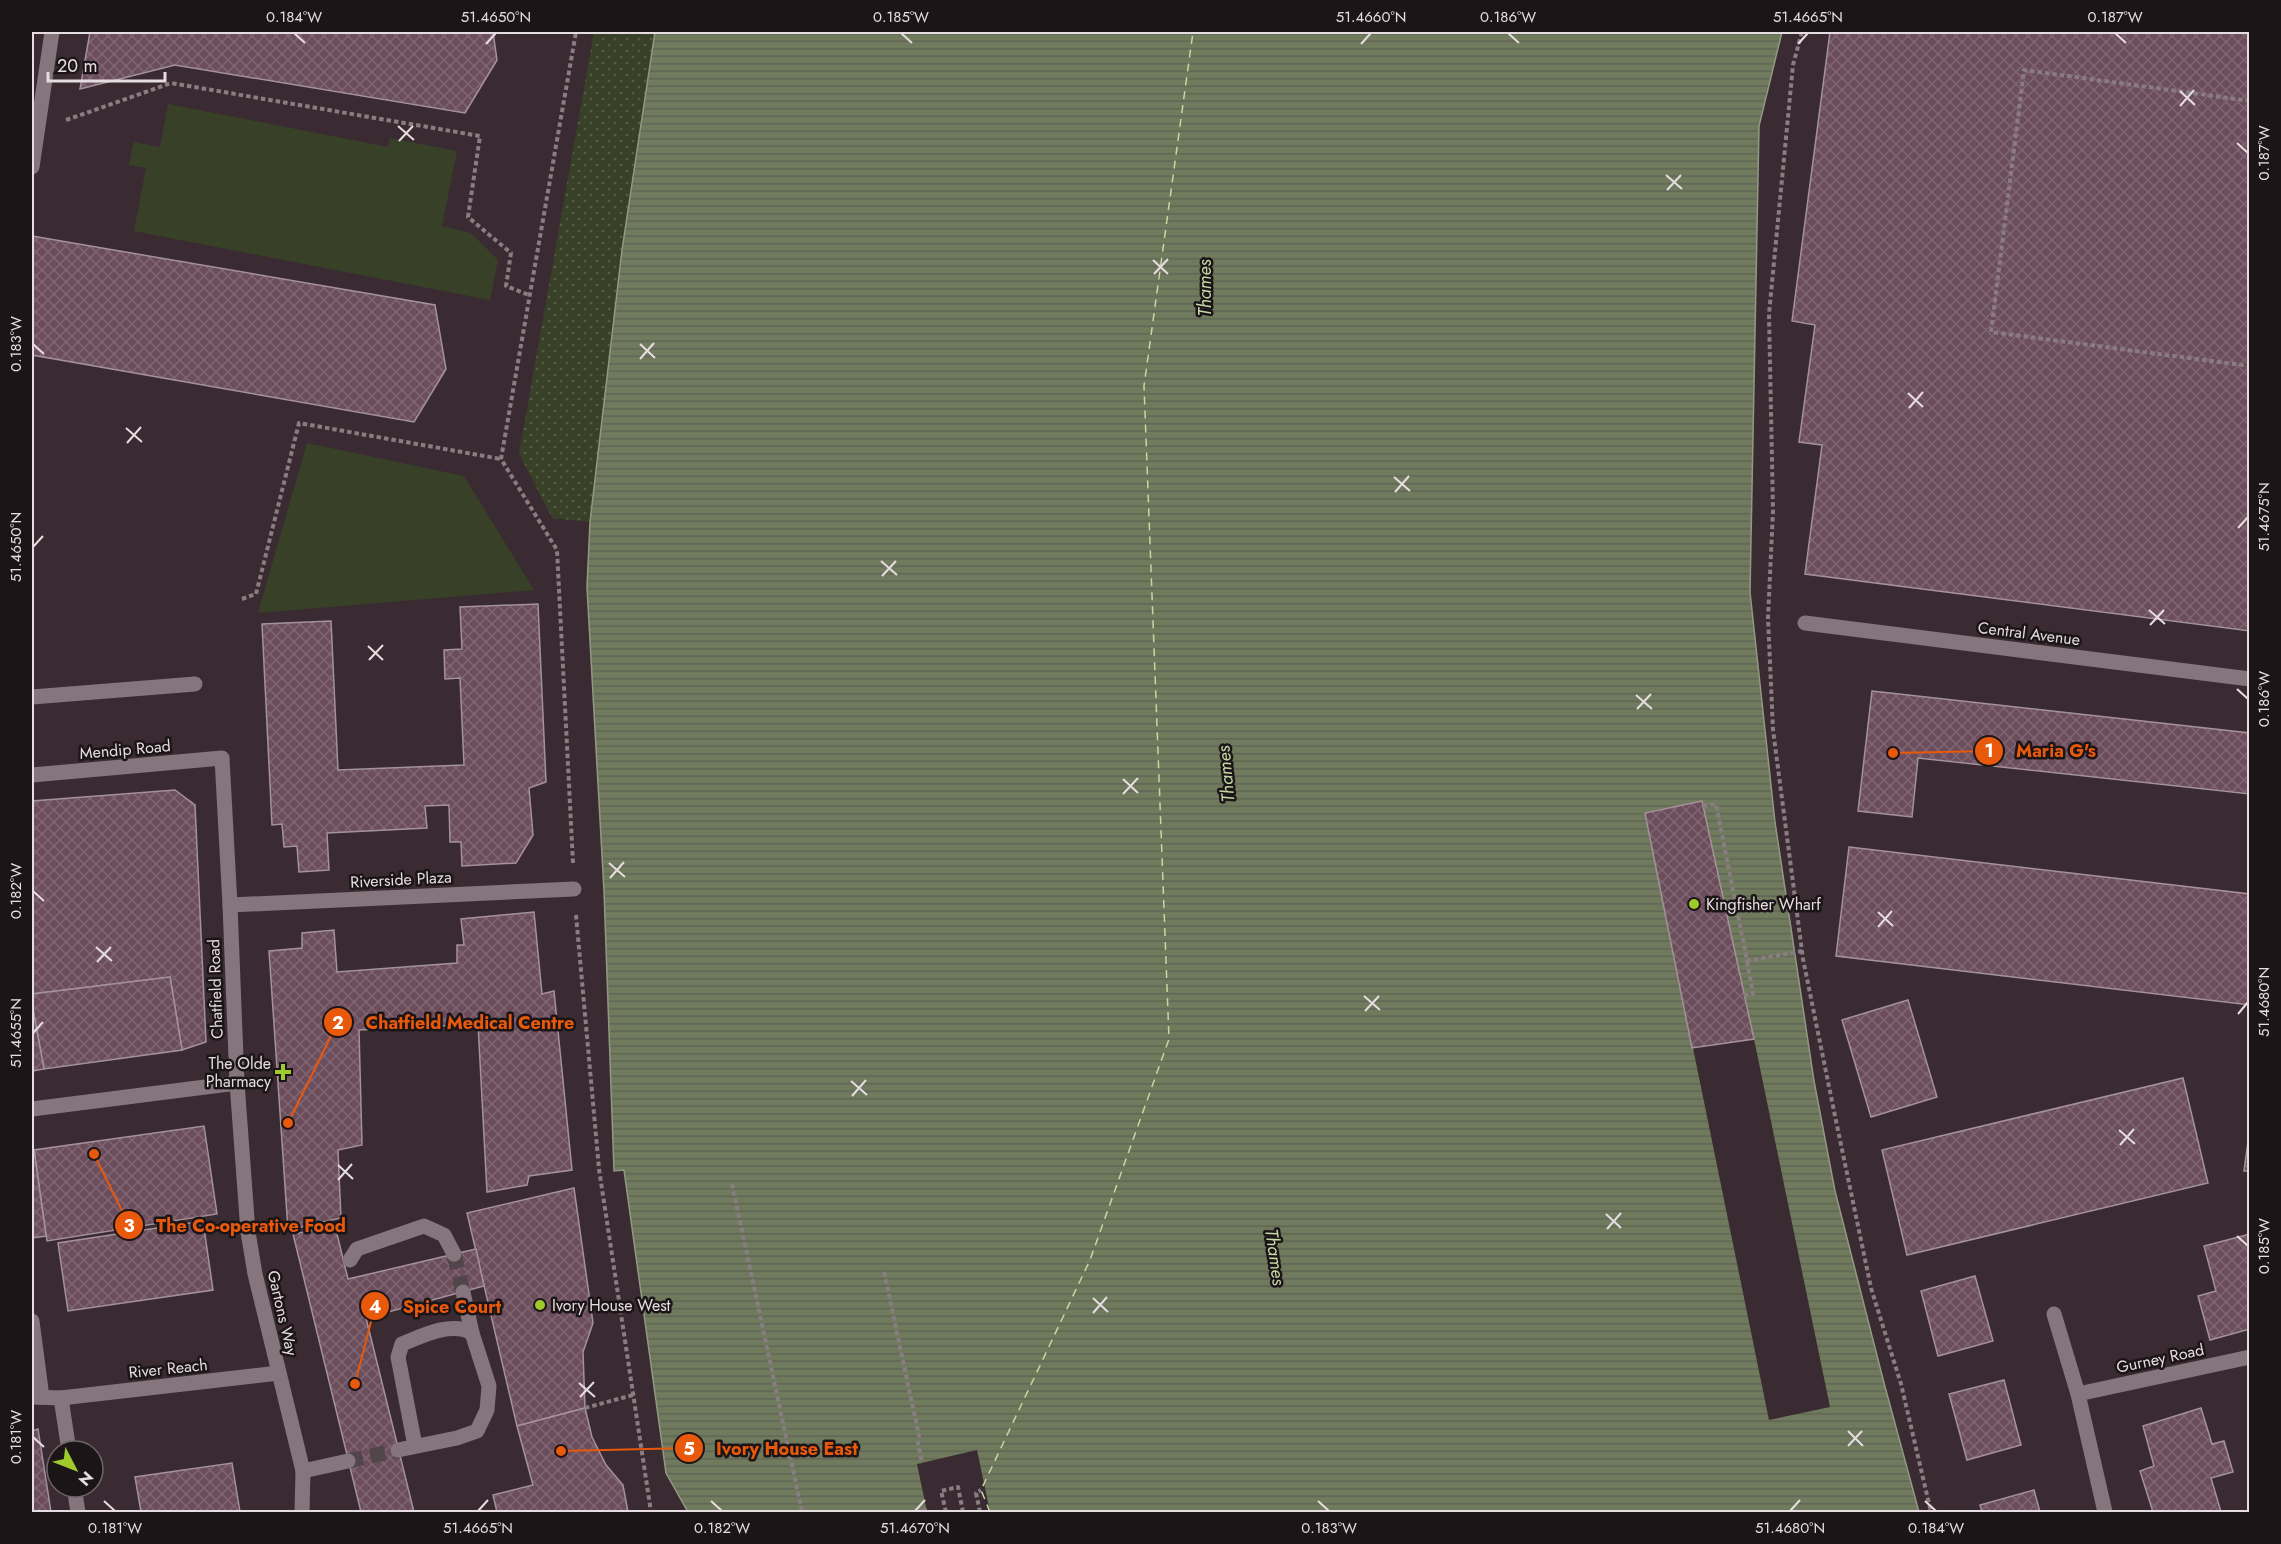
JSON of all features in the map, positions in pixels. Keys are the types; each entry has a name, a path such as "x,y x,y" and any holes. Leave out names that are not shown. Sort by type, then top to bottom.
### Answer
{"street":[{"path":"32,167 52,32"},
{"name":"Central Avenue","path":"1805,623 2250,679"},
{"path":"32,697 195,684"},
{"name":"Mendip Road","path":"32,775 222,758"},
{"name":"Chatfield Road","path":"222,758 237,1083"},
{"name":"Riverside Plaza","path":"230,905 574,889"},
{"path":"32,1109 237,1083"},
{"name":"Gartons Way","path":"237,1083 248,1232 255,1274 303,1471 302,1512"},
{"path":"351,1260 357,1249 424,1226 444,1235 454,1254"},
{"path":"398,1450 457,1438 477,1431 488,1410 489,1386 472,1333 463,1292"},
{"path":"2054,1314 2078,1394 2105,1512"},
{"path":"32,1321 37,1397"},
{"path":"416,1446 399,1357 402,1344 433,1332 462,1328 472,1333"},
{"name":"Gurney Road","path":"2078,1394 2250,1357"},
{"name":"River Reach","path":"37,1397 61,1398 279,1373"},
{"path":"61,1398 67,1439"},
{"path":"303,1471 348,1461"}],"path":[{"path":"576,32 501,459 557,550 574,889 599,1169 651,1512"},
{"path":"1802,32 1793,65 1769,314 1773,511 1768,618 1773,730 1802,951 1871,1288 1901,1384 1931,1512"},
{"path":"2250,101 2025,70 1992,332 2250,366"},
{"path":"37,131 171,82 480,136 468,218 511,253 506,286 529,295"},
{"path":"242,599 256,594 299,423 501,459"},
{"path":"1703,806 1716,804 1753,994 1744,995"},
{"path":"1747,962 1802,951"},
{"path":"732,1184 802,1512"},
{"path":"884,1272 919,1436 922,1463"},
{"path":"585,1408 633,1395"},
{"path":"946,1512 941,1491 958,1487 963,1512"},
{"path":"980,1512 976,1493 981,1490"},
{"path":"915,1512 927,1510"}],"shaded area":[{"path":"594,32 656,32 590,522 552,518 519,454"},
{"path":"168,104 388,147 390,138 457,151 442,226 471,233 498,260 490,300 134,231 146,168 129,165 134,142 160,147"},
{"path":"307,443 464,476 534,590 258,613"}],"water":[{"name":"Thames","path":"655,32 1782,32 1759,126 1750,592 1775,822 1814,1081 1835,1191 1919,1512 688,1512 666,1473 624,1170 614,1171 604,891 587,587 590,522 622,250"}],"pier":[{"path":"1702,801 1830,1407 1769,1420 1645,813"},
{"path":"977,1450 990,1512 927,1512 917,1464"}],"building":[{"path":"90,32 493,32 497,60 465,113 175,65 80,89"},
{"path":"1830,32 2250,32 2250,631 1805,574 1822,445 1799,442 1815,325 1792,321"},
{"path":"32,236 435,305 446,369 414,422 32,355"},
{"path":"538,604 546,782 529,788 533,835 516,863 462,866 461,842 450,842 449,805 425,806 427,828 327,833 329,870 299,872 297,846 284,847 282,824 272,825 262,624 331,621 338,770 464,765 460,678 445,679 444,650 462,649 460,607"},
{"path":"1872,691 2250,733 2250,794 1918,758 1912,817 1858,811"},
{"path":"175,790 195,805 206,1042 182,1050 170,977 32,994 32,801"},
{"name":"Kingfisher Wharf","path":"1702,801 1754,1039 1692,1048 1645,813"},
{"path":"1849,847 2250,894 2250,1005 1836,956"},
{"path":"534,912 542,994 554,991 572,1170 529,1176 527,1185 487,1192 478,1024 359,1030 362,1145 338,1150 341,1218 288,1230 269,951 302,948 302,933 334,930 337,972 457,963 457,945 464,945 461,919"},
{"path":"170,977 182,1050 44,1069 32,994"},
{"path":"1908,1000 1937,1097 1871,1117 1842,1020"},
{"path":"32,1004 44,1069 32,1071"},
{"path":"2183,1078 2208,1183 1907,1255 1882,1150"},
{"path":"204,1126 217,1214 47,1241 34,1150"},
{"path":"2250,1127 2250,1171 2244,1171"},
{"path":"32,1150 34,1150 46,1236 32,1238"},
{"name":"Ivory House West","path":"574,1188 593,1323 583,1352 585,1408 517,1426 467,1213"},
{"path":"203,1221 213,1290 68,1311 58,1243"},
{"path":"335,1226 348,1279 476,1249 484,1286 366,1318 414,1512 361,1512 293,1234"},
{"path":"2250,1234 2250,1329 2210,1340 2198,1296 2216,1291 2204,1246"},
{"path":"1975,1276 1993,1341 1938,1356 1921,1291"},
{"path":"2004,1380 2021,1445 1967,1460 1949,1394"},
{"path":"585,1408 592,1437 606,1465 623,1485 628,1512 497,1512 493,1495 533,1485 517,1426"},
{"path":"2201,1408 2212,1444 2224,1441 2233,1472 2211,1478 2221,1512 2153,1512 2140,1471 2154,1466 2143,1426"},
{"path":"38,1429 45,1474 45,1499 49,1499 51,1512 32,1512 32,1431"},
{"path":"232,1463 240,1512 141,1512 135,1477"},
{"path":"2034,1490 2040,1512 1982,1512 1980,1505"}],"ferry route":[{"path":"990,1512 981,1490 1090,1260 1169,1039 1144,386 1193,32"}],"tunnel":[{"path":"454,1254 463,1292"},
{"path":"348,1461 398,1450"}],"place":[{"name":"Maria G's","path":"1893,753"},
{"name":"Kingfisher Wharf","path":"1694,904"},
{"name":"The Olde Pharmacy","path":"283,1072"},
{"name":"Chatfield Medical Centre","path":"288,1123"},
{"name":"The Co-operative Food","path":"94,1154"},
{"name":"Ivory House West","path":"540,1305"},
{"name":"Spice Court","path":"355,1384"},
{"name":"Ivory House East","path":"561,1451"}]}
